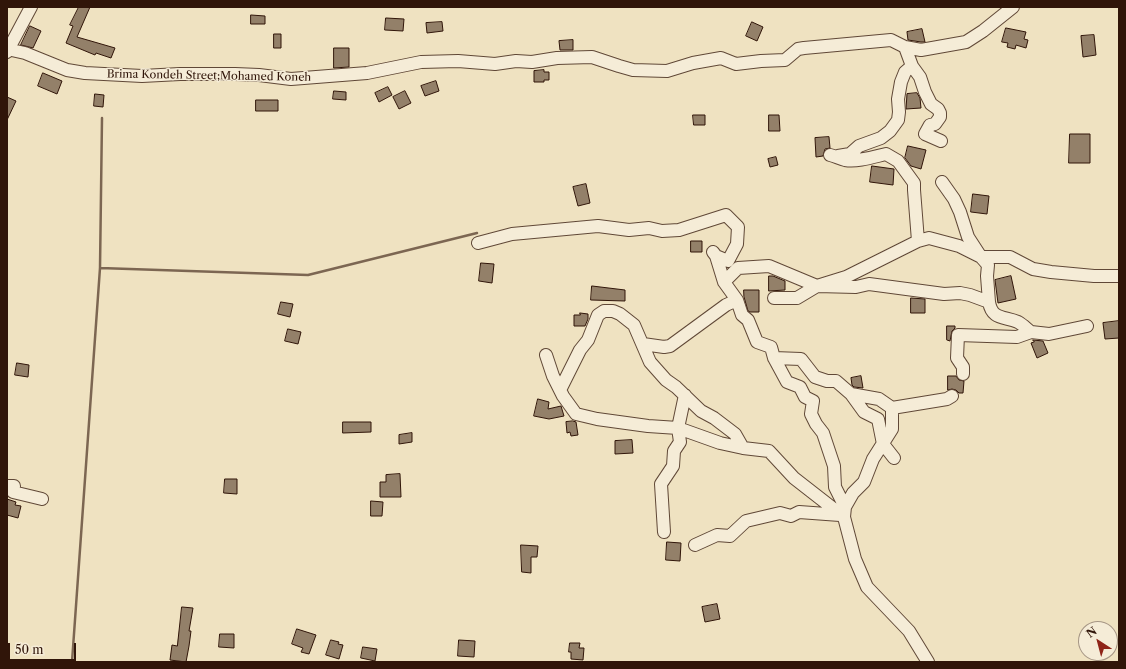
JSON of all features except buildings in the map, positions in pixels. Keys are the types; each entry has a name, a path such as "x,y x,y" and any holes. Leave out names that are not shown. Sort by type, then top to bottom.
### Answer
{"street":[{"path":"7,50 31,7"},
{"name":"Brima Kondeh Street;Mohamed Koneh","path":"7,50 26,53 68,70 85,73 142,76 235,74 291,79 367,73 420,62 458,61 495,64 516,61 532,62 557,58 592,57 633,70 667,70 721,58 736,64 785,60 798,49 848,45 860,42 891,40 905,47 921,50 966,42 983,31 1013,7"},
{"path":"905,47 912,66 920,77 931,104 938,109 940,113 940,117 935,124 930,125 925,134 942,141"},
{"path":"912,66 905,72 901,82 898,100 898,120 890,131 880,138 859,146 850,154 833,156 843,160 853,161 886,154 898,161 914,183 918,241"},
{"path":"942,182 954,199 968,237 988,265 987,276 990,309 994,315 1018,322 1031,332"},
{"path":"478,243 512,234 598,226 629,230 649,228 662,231 679,230 726,215 738,227 737,244 728,261"},
{"path":"774,298 797,298 817,286 846,277 918,241 929,238 959,246 981,257 1010,257 1033,269 1094,276 1119,276"},
{"path":"738,268 734,262 728,261 714,254 724,282 737,300 742,315 748,320 757,342 772,347 774,358 787,382 800,387 806,397 813,401 811,414 823,433 834,466 835,487 855,559 867,587 909,631 928,662"},
{"path":"724,282 738,268 769,266 817,286 856,287 869,284 944,294 960,293 989,302"},
{"path":"643,344 664,347 670,346 726,304 737,300"},
{"path":"743,448 735,434 701,411 685,395 666,380 650,362 634,325 620,314 613,311 604,311 598,315 588,340 580,350 560,390 576,414 604,420 648,426 678,428 720,443 743,448 770,451 794,478 843,513"},
{"path":"963,374 963,367 957,358 958,335 1017,337 1031,332 1049,334 1087,326"},
{"path":"774,358 801,359 815,377 836,381 851,394 864,412 878,420 883,444 894,458"},
{"path":"851,394 880,399 892,408 947,399 952,396"},
{"path":"664,532 661,484 673,466 674,450 680,442 678,428 685,395"},
{"path":"843,513 853,493 864,482 873,459 892,429 892,408"},
{"path":"7,486 14,486 13,492 42,499"},
{"path":"695,545 717,535 730,536 746,521 780,513 791,516 799,512 843,513"}],"waterway":[{"path":"72,662 100,268 102,118"},
{"path":"100,268 308,275 477,233"}]}
